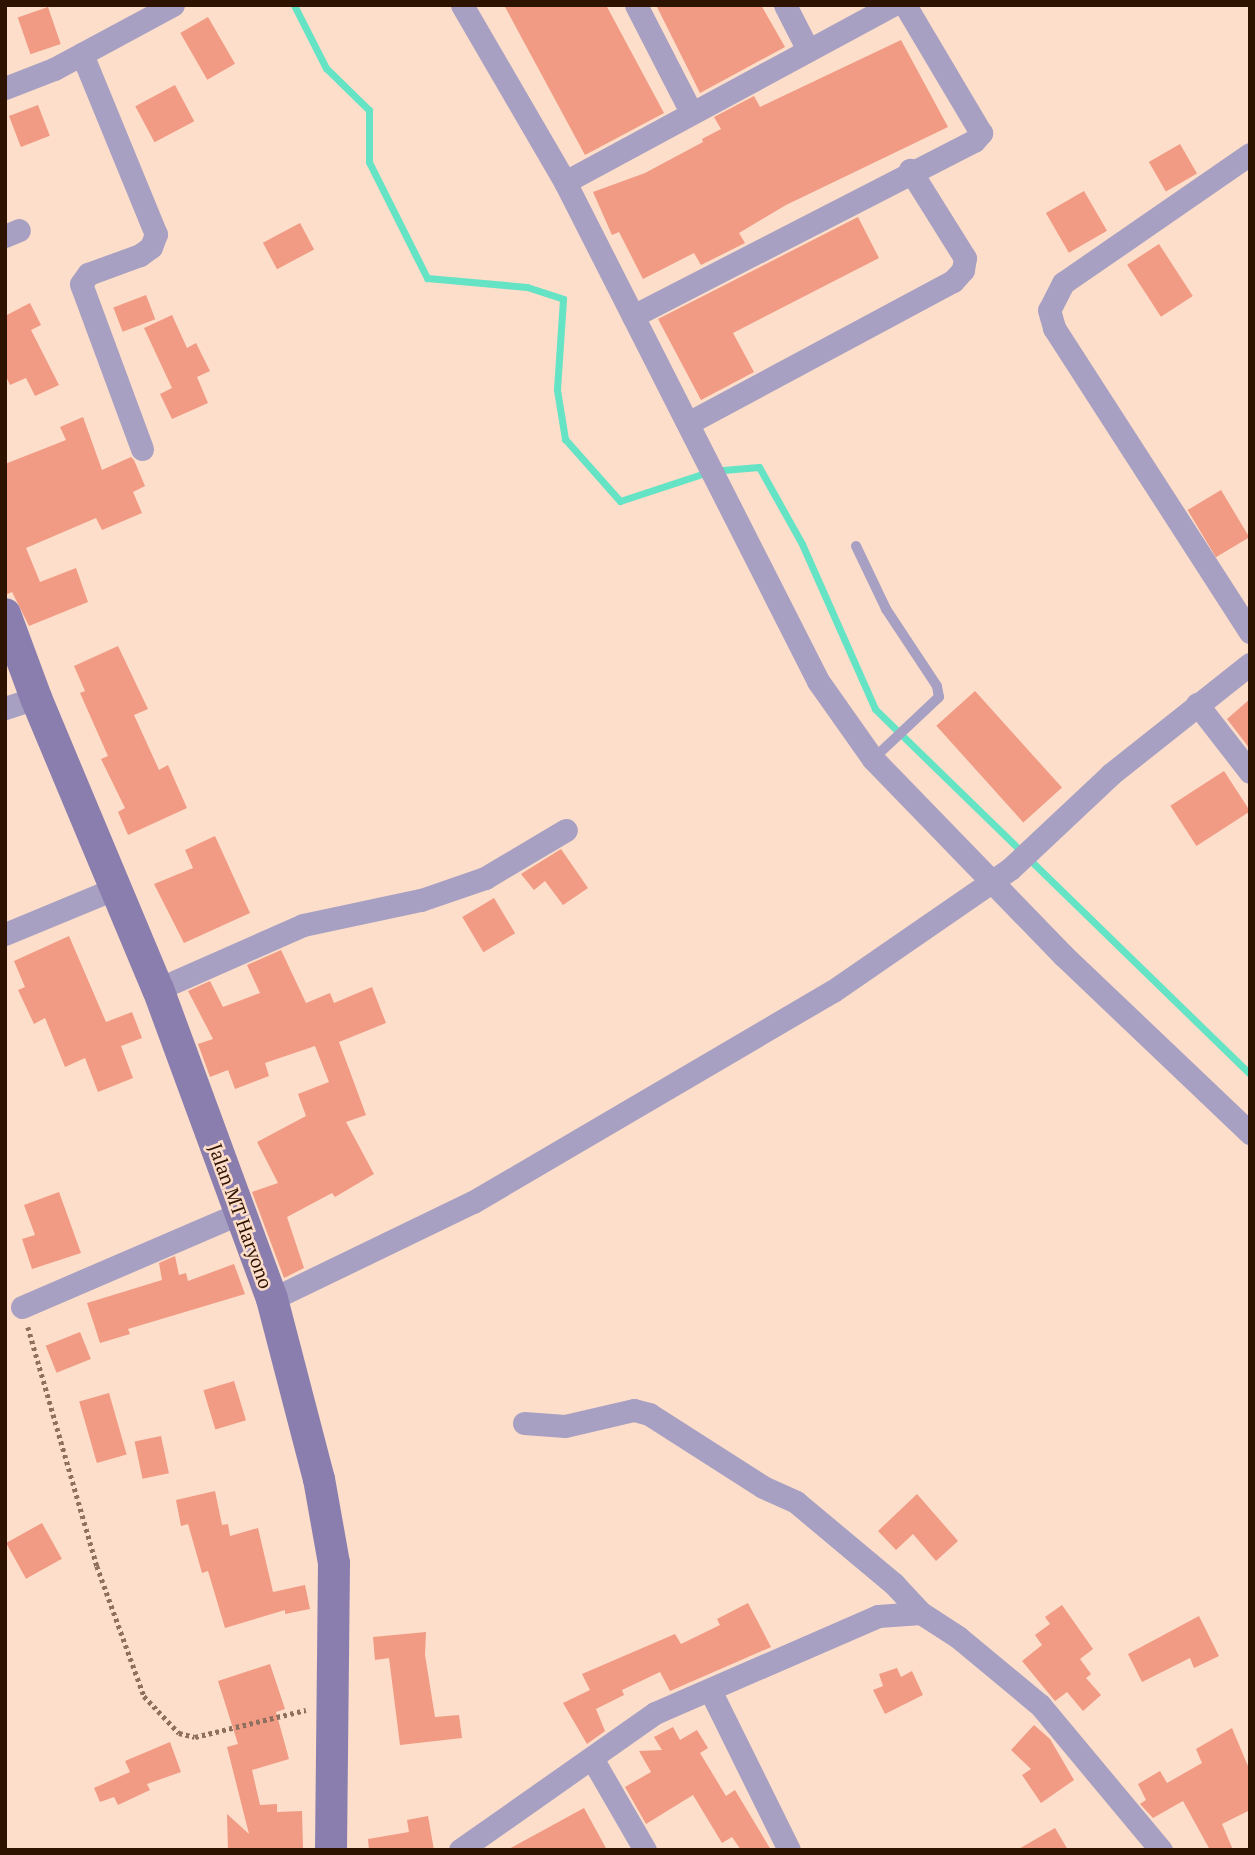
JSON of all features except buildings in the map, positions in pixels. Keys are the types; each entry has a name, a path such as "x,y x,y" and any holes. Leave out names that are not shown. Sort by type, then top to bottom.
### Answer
{"main road":[{"name":"Jalan MT Haryono","path":"5,614 36,698 158,989 272,1299 330,1532 337,1605 331,1850"}],"street":[{"path":"5,88 82,54 173,5"},
{"path":"462,5 565,182 690,422 710,468 818,681 878,754 1002,876 1250,1133"},
{"path":"636,5 691,111"},
{"path":"785,5 807,48"},
{"path":"565,182 807,48 893,5"},
{"path":"633,316 910,170 974,141 981,133 905,5"},
{"path":"82,54 156,234 151,247 140,255 88,274 81,284 142,449"},
{"path":"1250,154 1072,276 1053,296 1049,310 1054,328 1250,632"},
{"path":"690,422 953,281 963,270 965,258 910,170"},
{"path":"272,1299 473,1202 833,991 1002,876 1111,774 1250,664"},
{"path":"5,708 36,698"},
{"path":"1197,704 1250,772"},
{"path":"158,989 303,925 421,900 485,878 566,830"},
{"path":"5,934 116,888"},
{"path":"22,1307 240,1213"},
{"path":"524,1423 565,1426 634,1410 649,1414 763,1487 796,1502 894,1584 920,1613 958,1637 1040,1705 1161,1850"},
{"path":"474,1847 655,1713 878,1616 920,1613"},
{"path":"710,1690 789,1850"},
{"path":"593,1760 645,1850"}],"lane":[{"path":"856,546 886,609 937,686 935,705 878,754"}],"path":[{"path":"22,1307 97,1566 144,1696 179,1733 195,1737 334,1704"}],"waterway":[{"path":"294,5 326,68 369,110 369,162 427,278 527,287 563,299 557,390 565,439 620,501 711,471 759,467 802,544 875,709 1250,1074"}]}
